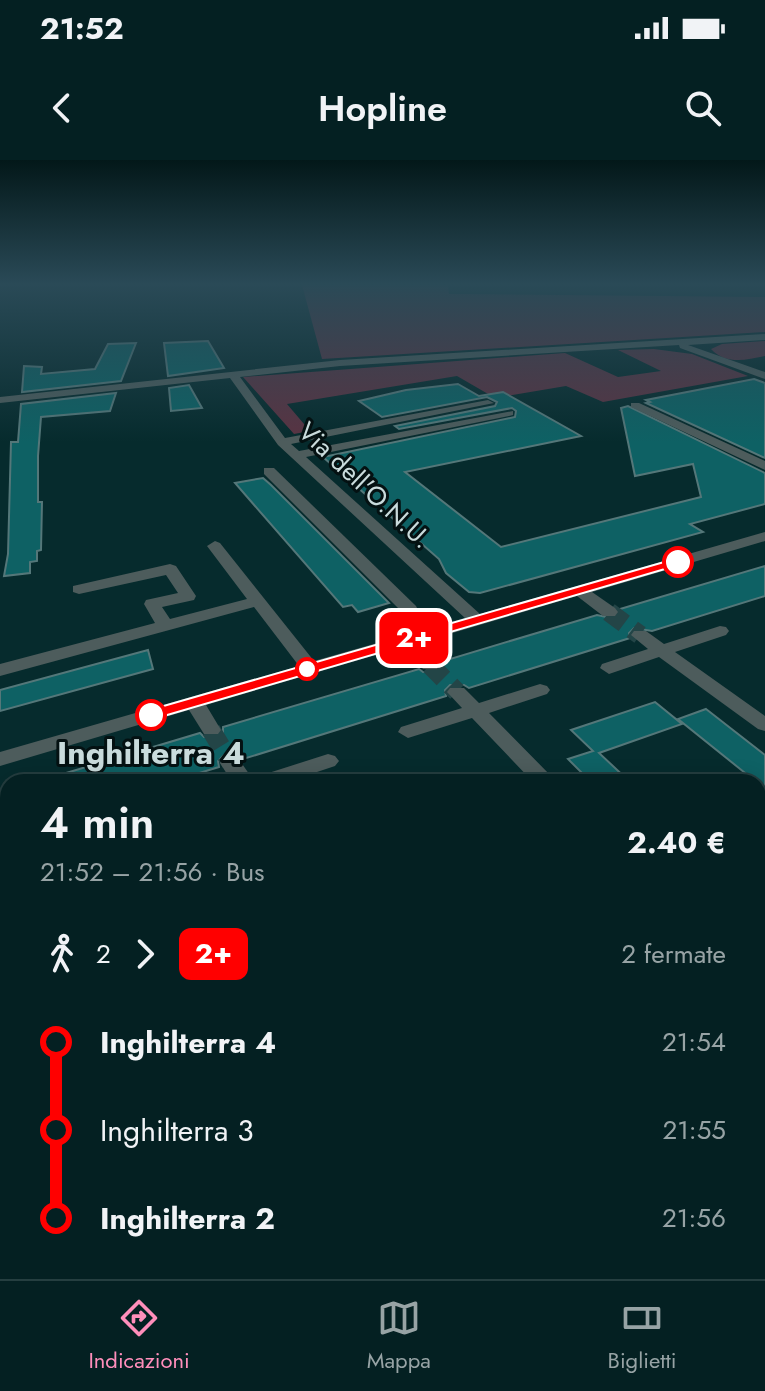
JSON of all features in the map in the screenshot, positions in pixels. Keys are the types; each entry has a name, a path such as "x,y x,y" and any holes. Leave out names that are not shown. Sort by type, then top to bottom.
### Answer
{"street":[{"path":"0,400 340,363 760,337"},
{"path":"699,340 704,353"},
{"path":"665,342 765,376"},
{"name":"Via dell'O.N.U.","path":"232,374 282,442 344,501 377,553 477,620"},
{"path":"282,442 488,403"},
{"path":"635,405 765,466"},
{"path":"296,455 509,413"},
{"path":"269,471 309,510 377,553 410,610"},
{"path":"309,510 344,501"},
{"path":"0,759 579,590 760,542"},
{"path":"215,546 310,668"},
{"path":"79,589 170,569 188,596 152,604 165,626"},
{"path":"579,590 609,612"},
{"path":"0,670 258,601"},
{"path":"609,668 720,631"},
{"path":"640,635 765,725"},
{"path":"406,640 430,665"},
{"path":"408,732 540,690"},
{"path":"457,692 538,774"},
{"path":"194,702 211,730"},
{"path":"288,774 328,761"},
{"path":"231,763 238,774"}],"shaded area":[{"path":"316,337 679,337 322,359"},
{"path":"765,341 765,356 751,359 730,359 711,349 722,344"},
{"path":"654,349 692,354 748,376 603,402 566,386 495,398 457,376 287,404 310,431 294,434 243,377 565,353 618,377 661,371 618,350"}],"building":[{"path":"208,341 224,368 168,376 164,343"},
{"path":"136,343 121,381 22,392 24,366 42,367 41,374 95,369 108,344"},
{"path":"754,379 765,383 765,458 646,403 650,402 646,400"},
{"path":"458,384 479,396 503,392 581,436 405,472 501,547 701,497 693,464 635,476 621,408 628,406 765,473 765,504 690,524 703,532 480,593 469,592 446,573 439,559 323,457 515,417 516,411 512,408 399,429 395,426 495,406 497,402 487,397 382,417 359,401 406,390"},
{"path":"189,385 202,408 171,411 169,388"},
{"path":"116,393 110,411 41,417 38,502 42,502 41,550 37,551 37,561 30,562 30,573 4,576 8,554 11,442 18,442 21,404"},
{"path":"263,478 389,603 358,612 352,605 343,607 235,483"},
{"path":"765,566 765,596 652,631 634,628 629,633 630,638 469,688 450,685 445,690 446,696 243,759 238,755 224,755 218,761 219,767 196,774 63,774 200,733 204,737 218,737 223,727 419,669 437,672 442,666 440,662 597,615 615,619 620,609"},
{"path":"148,650 153,669 0,711 0,690"},
{"path":"655,702 682,724 599,753 621,774 583,774 568,759 593,751 571,730"},
{"path":"706,709 765,755 765,774 746,774 678,719"}],"tunnel":[{"path":"609,612 640,635"},
{"path":"430,665 457,692"},
{"path":"211,730 231,763"}],"bus line":[{"name":"2+","path":"151,715 678,562"}],"place":[{"name":"Inghilterra 4","path":"151,715"}]}
